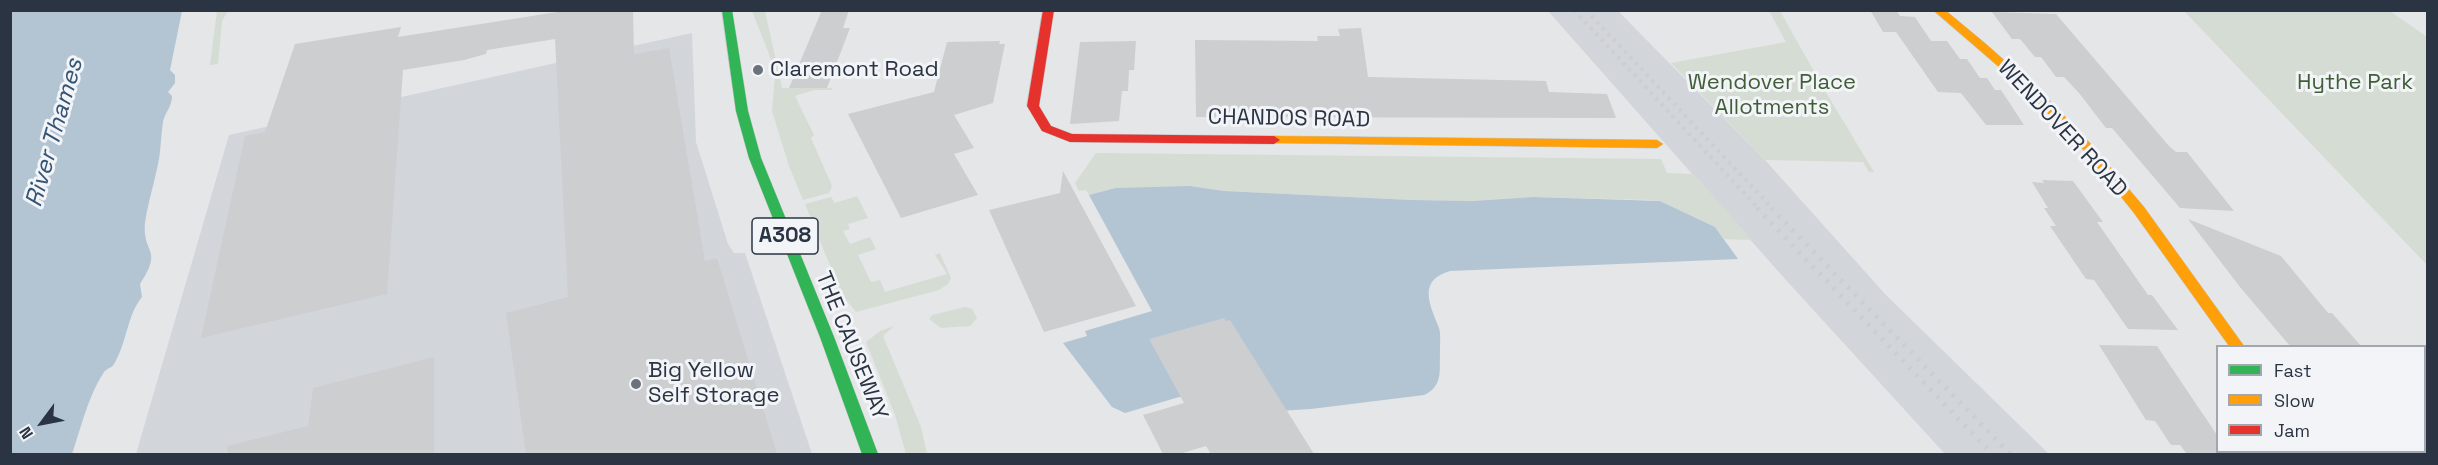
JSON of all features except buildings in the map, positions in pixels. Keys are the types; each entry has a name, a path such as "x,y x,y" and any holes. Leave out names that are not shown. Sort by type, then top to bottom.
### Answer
{"street":[{"name":"THE CAUSEWAY","path":"726,10 734,44 742,111 755,158 827,337 870,454"},
{"name":"CHANDOS ROAD","path":"1049,10 1033,106 1038,121 1046,129 1070,138 1657,144"},
{"name":"WENDOVER ROAD","path":"1938,10 1976,39 2033,90 2104,167 2236,345"}],"shaded area":[{"path":"1548,11 1618,11 1765,160 1886,295 2049,454 1945,454 1785,279"},
{"path":"692,33 696,142 728,244 734,253 745,253 812,454 136,454 229,135"}],"green space":[{"path":"217,11 228,11 222,21 218,64 210,65"},
{"path":"752,11 765,11 782,88 831,88 833,90 814,90 795,96 814,135 811,138 832,186 829,193 803,200 789,166 772,111 775,76"},
{"name":"Wendover Place Allotments","path":"1769,11 1780,11 1874,172 1869,172 1863,162 1765,160 1671,63 1786,42"},
{"name":"Hythe Park","path":"2184,11 2390,11 2427,37 2427,265"},
{"path":"1096,153 1661,159 1667,173 1694,174 1752,240 1724,239 1715,227 1660,201 1651,200 1533,197 1472,201 1411,200 1224,191 1190,186 1089,195 1086,190 1079,191 1075,183"},
{"path":"857,196 868,218 848,224 850,229 843,231 850,244 870,237 876,249 858,255 871,282 880,280 885,292 947,274 935,255 940,253 951,278 948,284 939,290 856,312 842,295 805,204 831,197 835,203"},
{"path":"965,307 972,309 977,318 970,326 941,328 929,319 932,315"},
{"path":"894,326 883,336 921,427 927,454 906,454 895,415 866,342 880,331"}],"water":[{"name":"River Thames","path":"10,11 182,11 170,70 175,75 175,83 168,92 172,100 163,122 159,159 145,223 146,241 151,257 147,272 140,284 142,297 133,312 118,356 98,381 85,412 72,454 11,454"},
{"path":"1190,186 1224,191 1411,200 1472,201 1533,197 1660,201 1715,227 1738,259 1450,271 1439,275 1429,288 1430,303 1440,333 1440,370 1435,387 1424,395 1311,409 1263,412 1179,397 1125,413 1112,407 1063,343 1087,336 1085,331 1152,311 1089,195 1116,188"}],"railway":[{"path":"1574,10 1759,209"},
{"path":"1586,10 1773,209"},
{"path":"1757,208 1992,454"},
{"path":"1771,208 2010,454"}],"traffic: fast":[{"path":"727,10 742,111 755,158 827,337 870,454"}],"traffic: slow":[{"path":"1938,10 2025,84 2104,166 2139,210 2236,345"},
{"path":"1274,140 1657,144"}],"traffic: jam":[{"path":"1049,10 1033,106 1046,128 1070,138 1274,140"}],"place":[{"name":"Claremont Road","path":"758,70"},
{"name":"Big Yellow Self Storage","path":"636,384"}]}
